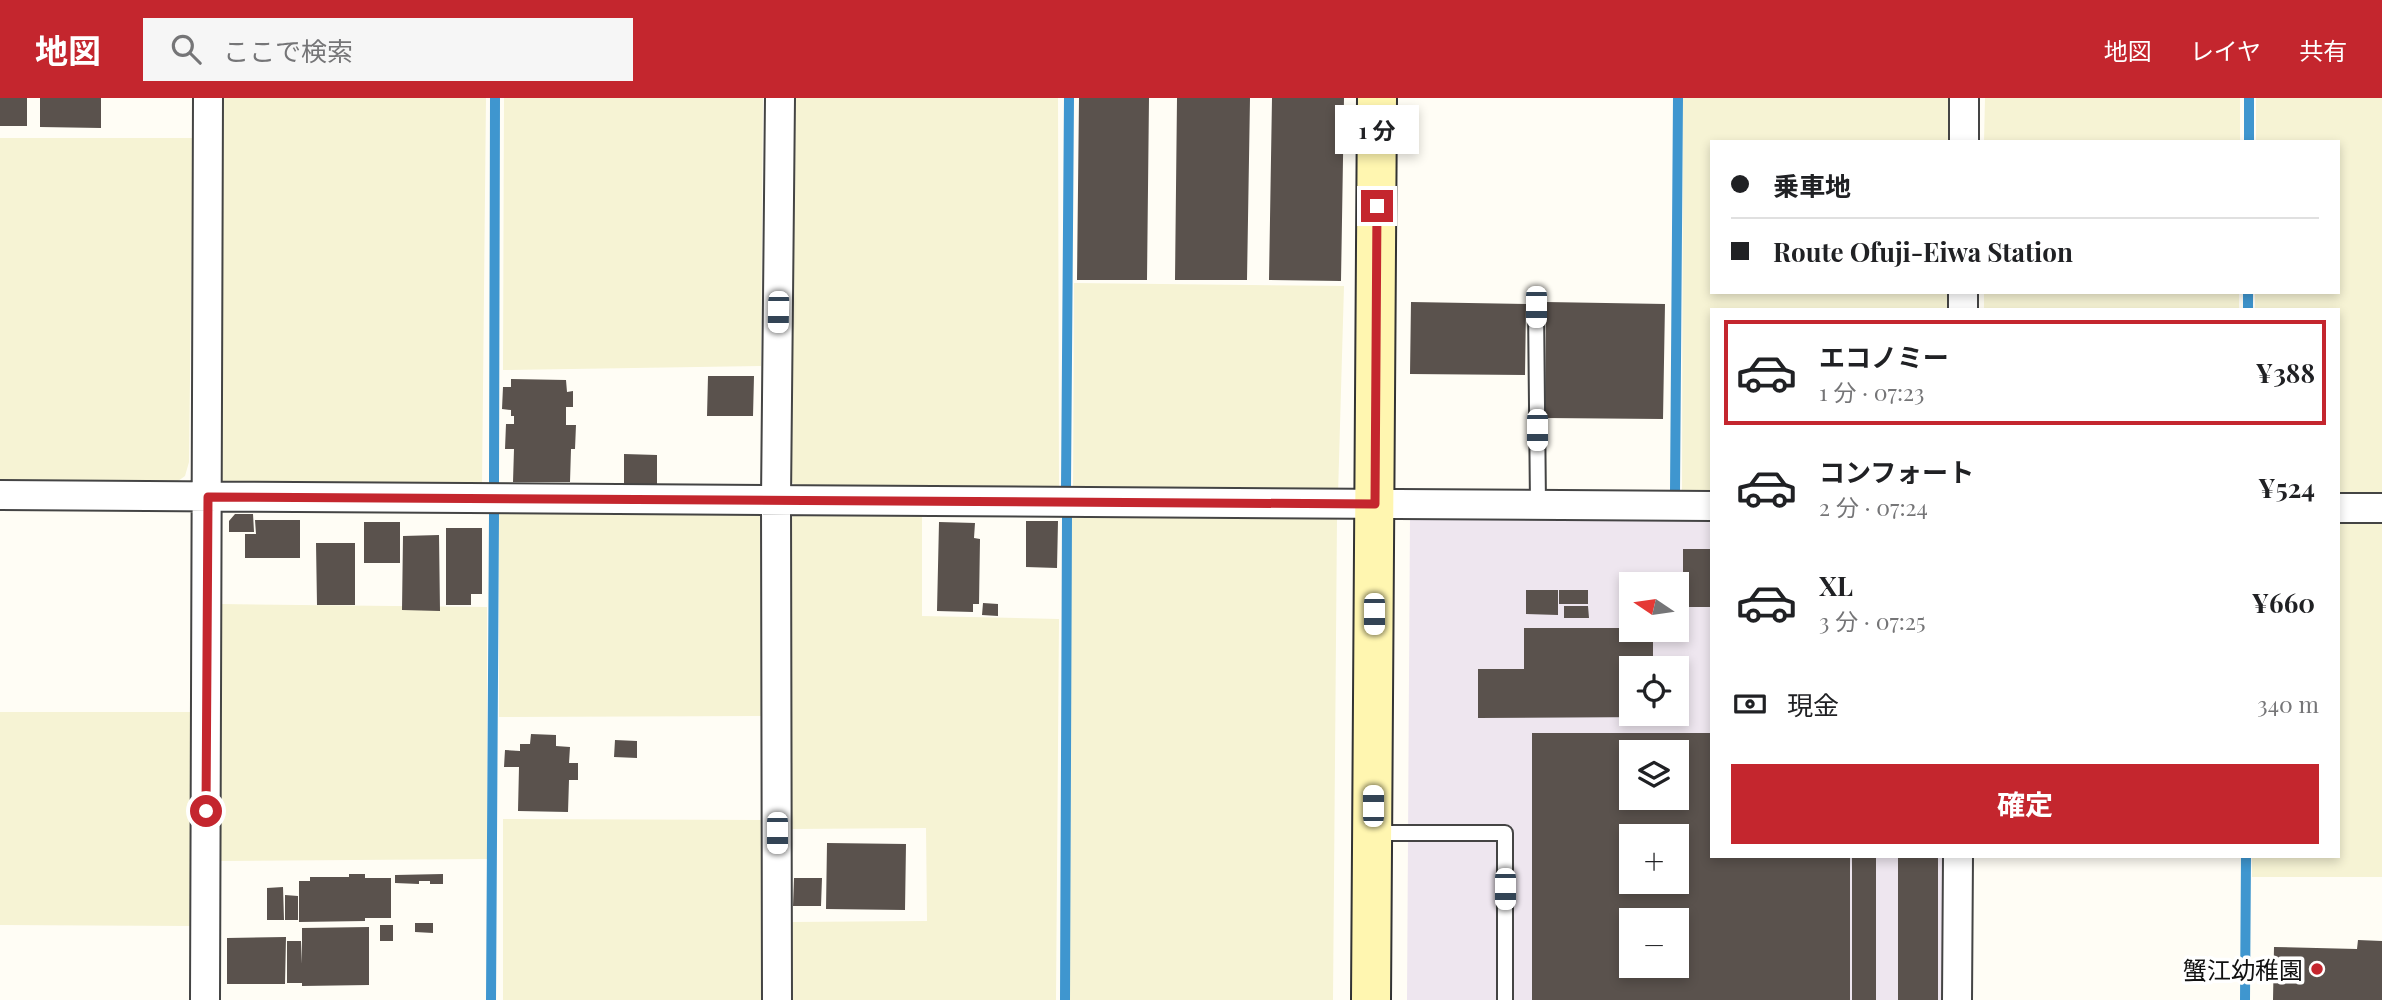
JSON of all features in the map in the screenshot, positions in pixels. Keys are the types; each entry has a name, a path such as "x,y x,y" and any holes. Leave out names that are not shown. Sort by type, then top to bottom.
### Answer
{"main road":[{"path":"1371,1000 1377,98"}],"street":[{"path":"205,1000 208,98"},
{"path":"777,1000 776,499 780,98"},
{"path":"1964,98 1964,140"},
{"path":"0,495 1710,506"},
{"path":"2340,508 2382,508"},
{"path":"1956,1000 1958,858"}],"lane":[{"path":"1536,307 1538,505"},
{"path":"1373,833 1505,833 1505,1000"}],"shaded area":[{"path":"222,98 486,98 482,486 225,485 221,479"},
{"path":"504,98 763,98 761,366 503,370"},
{"path":"793,98 1058,98 1059,492 798,489 792,482"},
{"path":"1683,98 1952,98 1952,140 1710,140 1710,294 1951,294 1951,308 1710,308 1710,496 1682,496"},
{"path":"1985,98 2240,98 2240,140 1984,140"},
{"path":"2256,98 2382,98 2382,500 2340,499 2340,308 2255,308 2255,294 2340,294 2340,140 2256,140"},
{"path":"0,138 193,138 189,462 185,476 171,486 0,484"},
{"path":"1074,283 1344,286 1338,495 1073,492"},
{"path":"1984,294 2239,294 2239,308 1984,308"},
{"path":"922,510 922,616 1059,619 1056,1000 793,1000 792,922 927,921 926,828 792,829 790,524 794,513"},
{"path":"499,511 758,514 764,519 762,716 499,717"},
{"path":"1410,514 1710,515 1710,858 1945,858 1942,1000 1407,1000"},
{"path":"1071,515 1337,519 1333,1000 1070,1000"},
{"path":"2340,519 2382,519 2382,877 2252,877 2252,858 2340,858"},
{"path":"220,604 487,607 487,859 221,861"},
{"path":"0,712 192,712 191,926 0,925"},
{"path":"503,819 767,820 766,1000 503,1000"}],"building":[{"path":"0,98 27,98 27,126 0,126"},
{"path":"40,98 101,98 101,128 40,127"},
{"path":"1079,98 1149,98 1147,280 1077,280"},
{"path":"1177,98 1250,98 1247,280 1175,280"},
{"path":"1272,98 1344,98 1341,281 1269,280"},
{"path":"1411,302 1526,304 1525,375 1410,374"},
{"path":"1546,302 1665,304 1663,419 1545,418"},
{"path":"708,376 754,376 753,416 707,416"},
{"path":"511,379 566,380 567,392 573,391 573,407 566,407 566,425 576,425 575,449 571,449 570,482 513,482 514,449 505,449 506,424 514,424 514,416 511,416 511,410 502,409 503,387 511,387"},
{"path":"624,454 657,455 657,487 624,486"},
{"path":"235,514 253,514 254,532 229,532 229,521"},
{"path":"255,520 300,520 300,558 245,558 245,534 256,534"},
{"path":"1026,521 1058,521 1057,568 1026,567"},
{"path":"364,522 400,522 400,563 364,563"},
{"path":"939,522 975,523 974,538 980,539 979,604 973,604 973,612 937,611"},
{"path":"446,528 482,528 482,594 471,594 471,605 446,605"},
{"path":"439,535 440,611 402,610 403,536"},
{"path":"316,543 355,543 355,605 317,605"},
{"path":"1683,549 1710,549 1710,607 1689,607 1689,572 1683,572"},
{"path":"1526,590 1558,590 1558,615 1526,614"},
{"path":"1559,590 1588,590 1588,604 1559,604"},
{"path":"983,603 998,604 998,616 982,615"},
{"path":"1564,606 1588,606 1589,618 1564,618"},
{"path":"1524,628 1619,628 1619,642 1653,642 1653,656 1619,656 1619,717 1478,718 1478,669 1524,669"},
{"path":"1532,733 1710,733 1710,858 1850,858 1850,1000 1532,1000"},
{"path":"531,734 556,735 556,746 570,747 569,763 578,763 578,780 569,780 568,812 518,811 519,767 504,767 505,750 520,751 520,744 530,744"},
{"path":"615,740 637,741 637,758 614,757"},
{"path":"827,843 906,844 905,910 826,909"},
{"path":"1852,858 1876,858 1876,1000 1852,1000"},
{"path":"1898,858 1938,858 1938,1000 1898,1000"},
{"path":"349,874 365,874 365,878 391,878 391,918 299,922 299,881 310,881 310,877 349,877"},
{"path":"443,874 443,884 430,884 430,881 419,881 419,884 395,883 395,875"},
{"path":"794,878 822,878 821,906 793,906"},
{"path":"283,887 284,920 267,920 267,888"},
{"path":"285,895 298,896 298,920 285,920"},
{"path":"415,923 433,923 433,933 415,932"},
{"path":"380,925 393,925 393,941 380,941"},
{"path":"369,927 369,985 302,986 302,983 287,983 287,941 301,941 302,964 302,928"},
{"path":"286,937 285,984 227,984 227,938"},
{"name":"蟹江幼稚園","path":"2358,940 2382,941 2382,1000 2273,1000 2274,947 2357,949"}],"waterway":[{"path":"494,487 495,98"},
{"path":"1066,488 1069,98"},
{"path":"1675,492 1678,98"},
{"path":"2249,98 2249,140"},
{"path":"2248,294 2248,308"},
{"path":"491,1000 494,514"},
{"path":"1065,1000 1067,517"},
{"path":"2245,1000 2246,858"}],"place":[{"name":"蟹江幼稚園","path":"2317,969"}],"route":[{"path":"206,811 208,497 1375,504 1377,206"}]}
